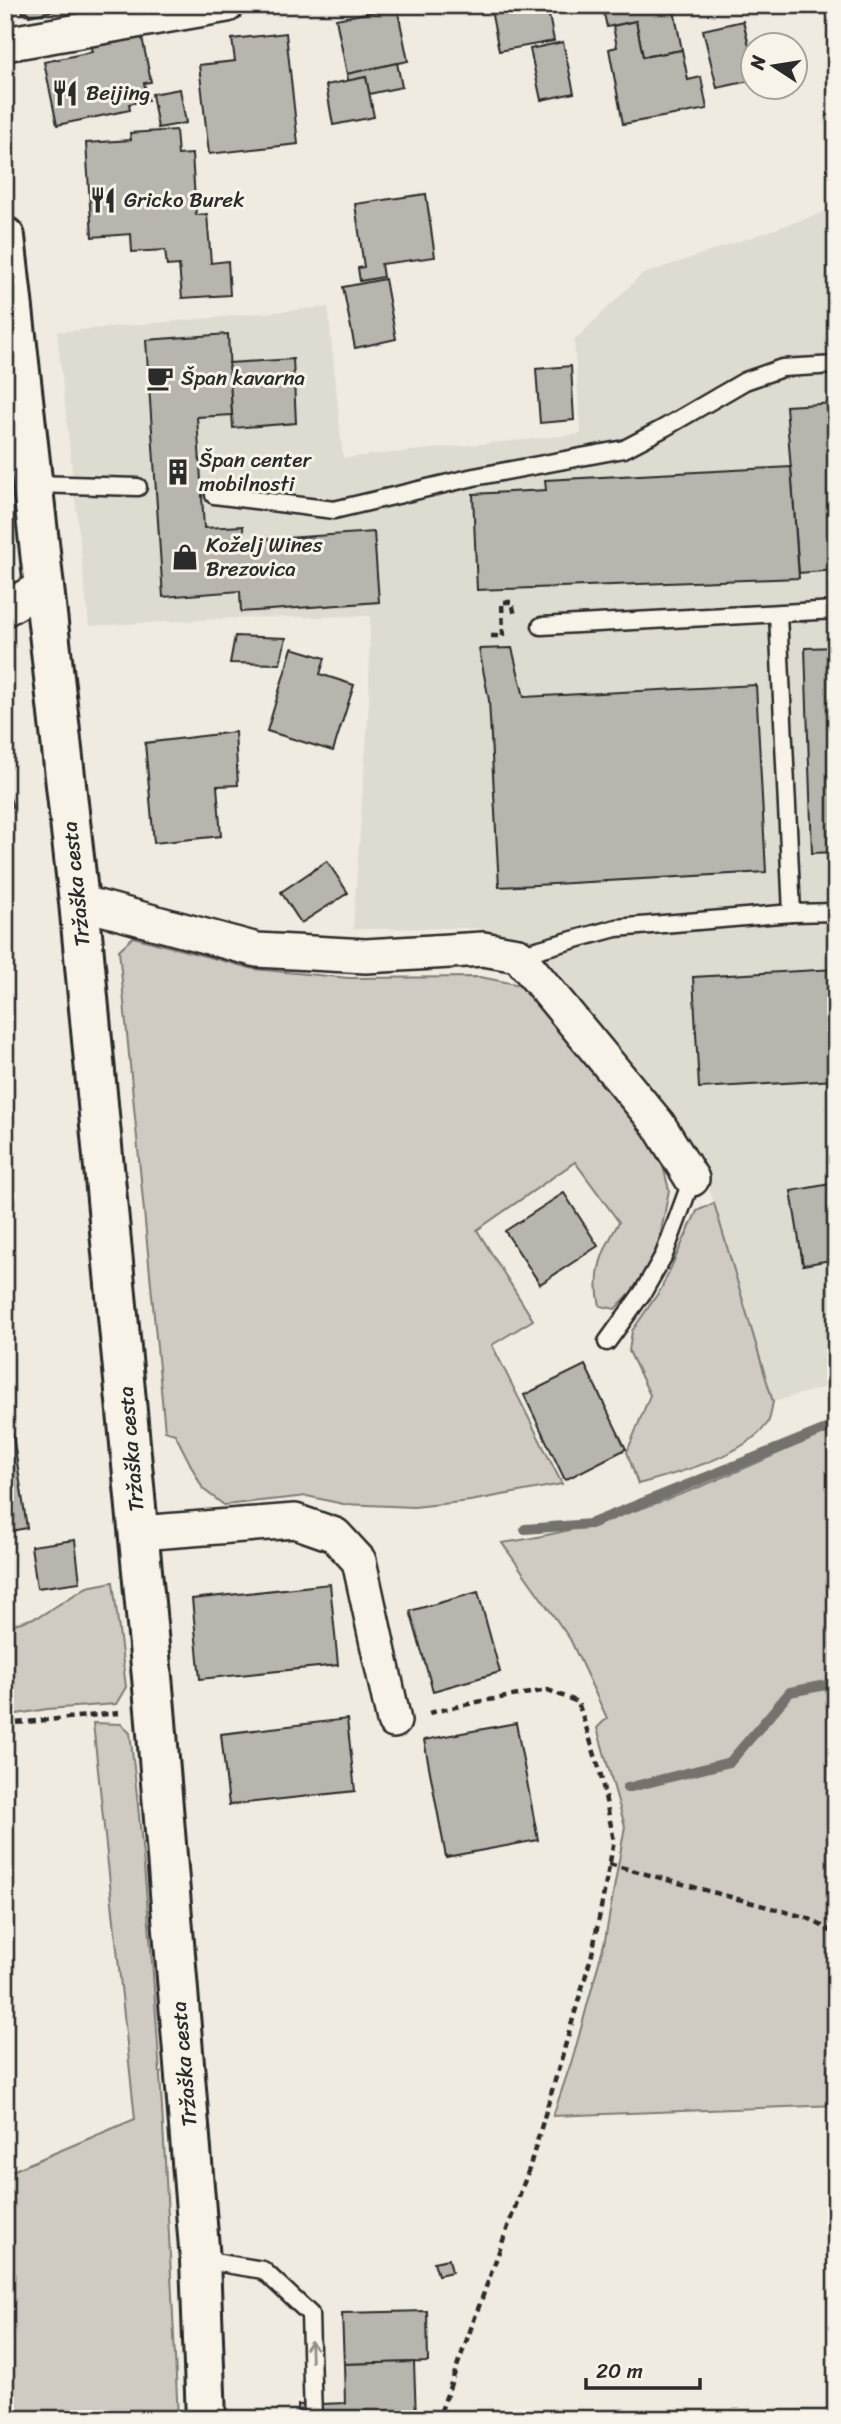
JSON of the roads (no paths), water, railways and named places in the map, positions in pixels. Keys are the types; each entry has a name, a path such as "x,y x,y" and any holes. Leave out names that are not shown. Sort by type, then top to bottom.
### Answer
{"main road":[{"name":"Tržaška cesta","path":"5,237 79,902 139,1533 200,2260 206,2419"}],"street":[{"path":"5,44 227,5"},
{"path":"5,609 44,586"},
{"path":"79,902 257,950 366,957 483,948 518,956 658,1124 692,1179"},
{"name":"Tržaška cesta","path":"139,1533 295,1521 335,1535 359,1561 394,1721"}],"lane":[{"path":"214,495 334,510 474,477 624,449 746,380 782,368 836,365"},
{"path":"34,484 138,487"},
{"path":"541,626 836,610"},
{"path":"778,614 792,913"},
{"path":"518,956 616,928 792,913 836,912"},
{"path":"607,1342 643,1292 664,1255 692,1179"},
{"path":"200,2260 263,2270 310,2314 313,2419"}],"waterway":[{"path":"525,1529 590,1524 836,1425"},
{"path":"627,1788 730,1762 790,1692 836,1683"}],"place":[{"name":"Beijing","path":"65,93"},
{"name":"Gricko Burek","path":"103,200"},
{"name":"Špan kavarna","path":"160,378"},
{"name":"Špan center mobilnosti","path":"178,472"},
{"name":"Koželj Wines Brezovica","path":"185,557"}]}
